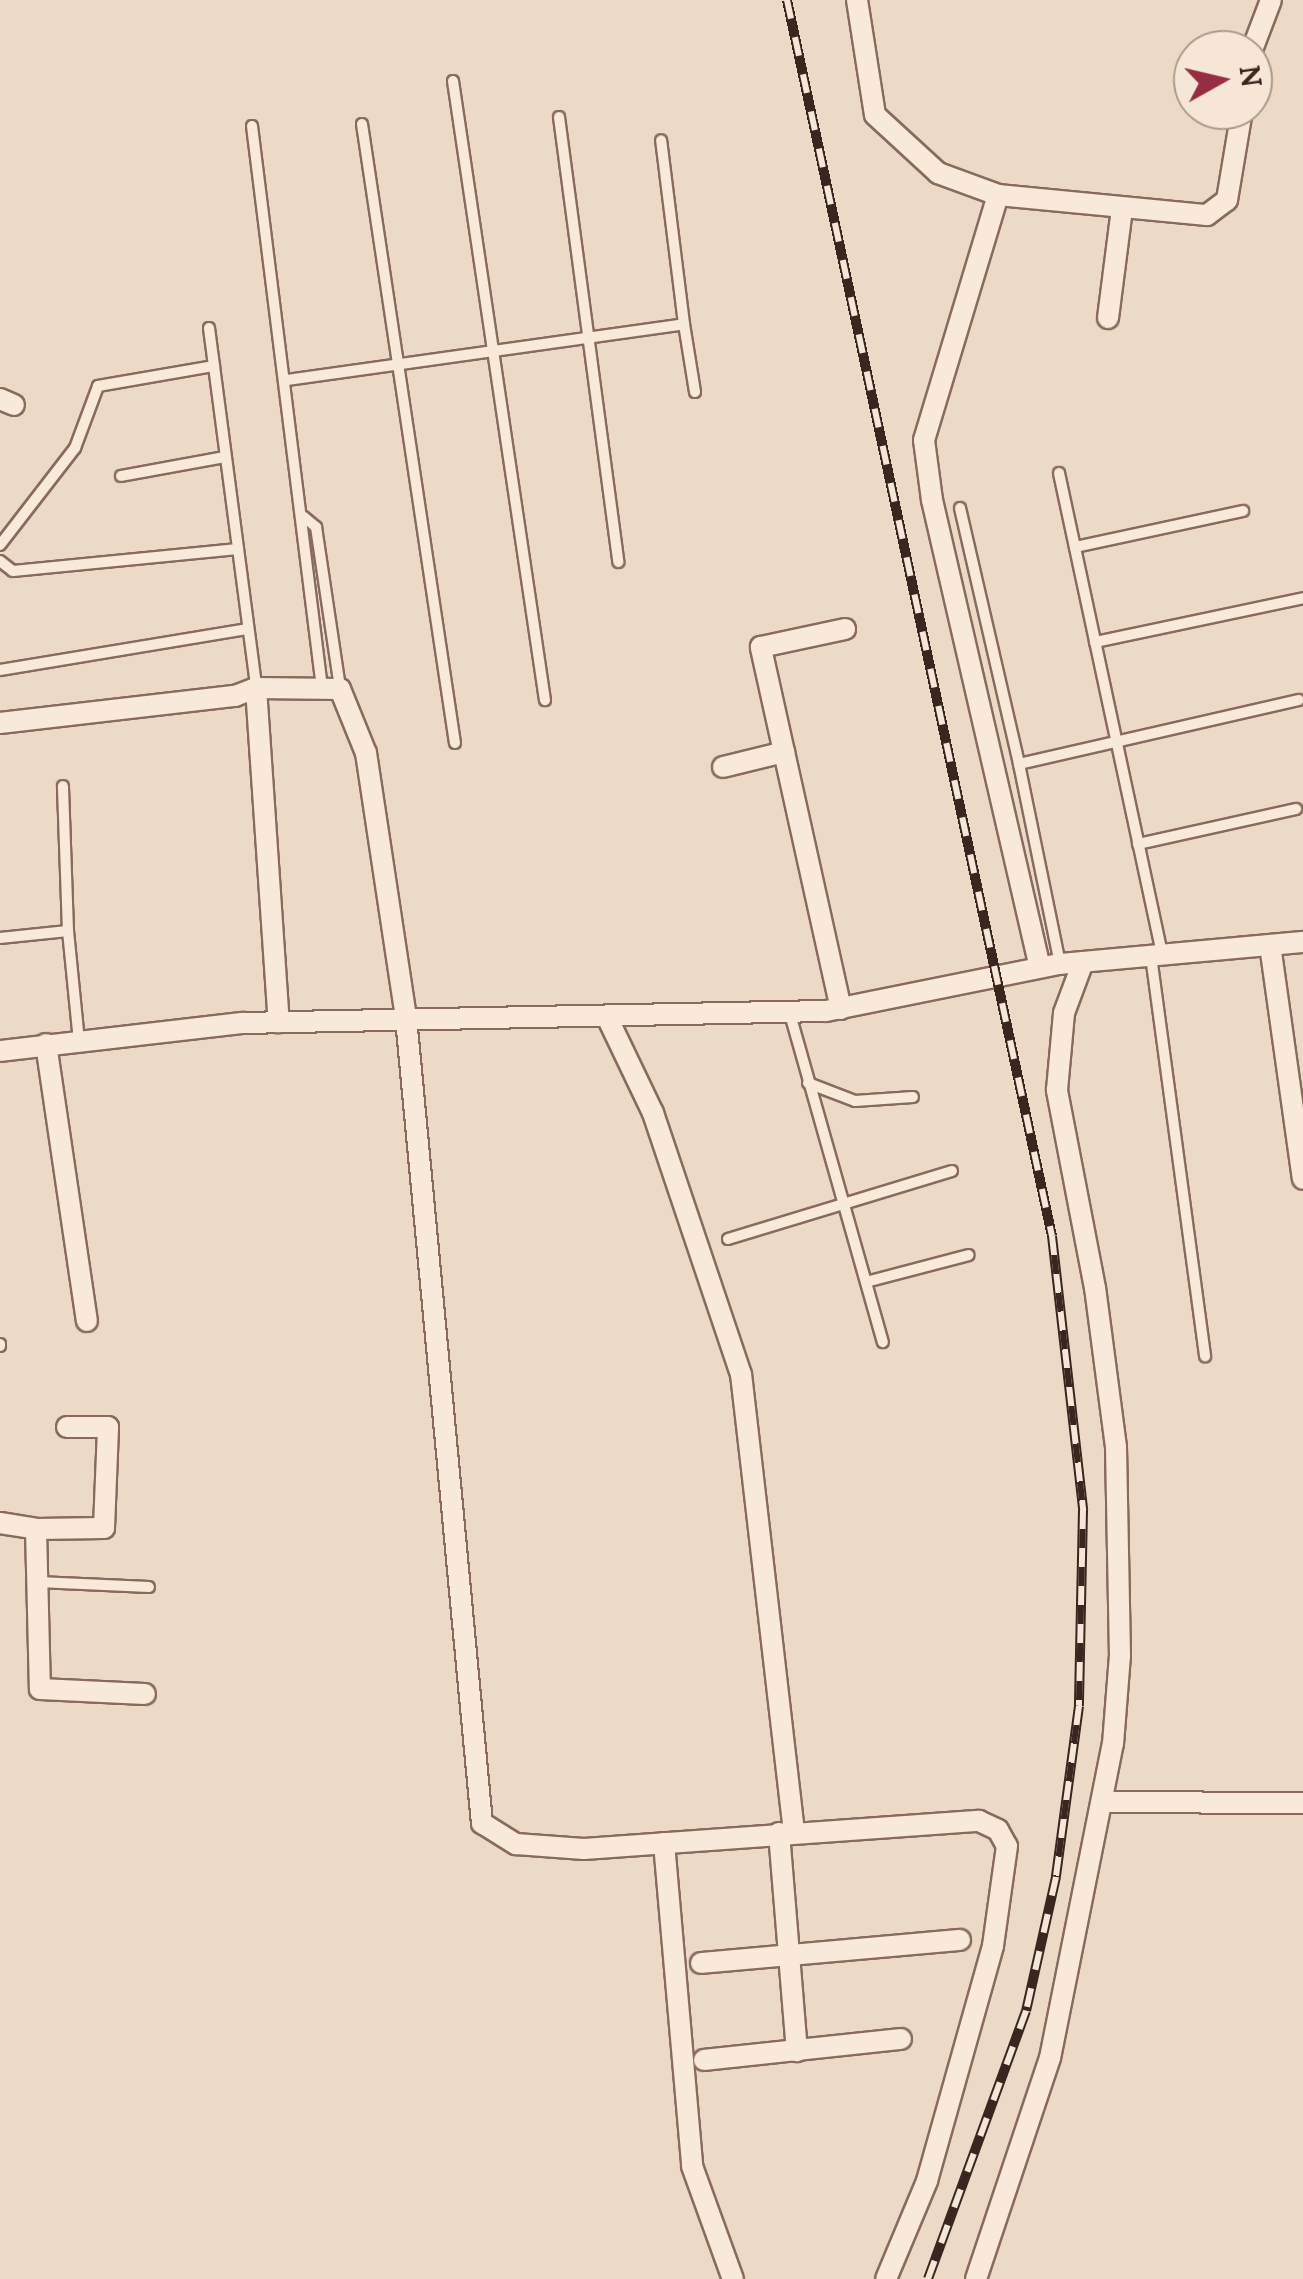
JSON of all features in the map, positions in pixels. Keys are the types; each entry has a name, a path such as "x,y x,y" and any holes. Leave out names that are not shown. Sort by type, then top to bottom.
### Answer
{"street":[{"path":"858,0 874,115 938,173 998,195 1207,215 1227,200 1239,130"},
{"path":"1259,30 1270,0"},
{"path":"998,195 924,440 932,500 1050,966"},
{"path":"1108,318 1122,208"},
{"path":"841,1008 761,647 845,629"},
{"path":"256,688 279,1022"},
{"path":"0,722 235,696 256,688 331,690 366,753 406,1018 482,1823 516,1844 584,1849 979,1820 998,1830 1007,1846 994,1946 927,2181 886,2279"},
{"path":"722,767 784,752"},
{"path":"0,1051 279,1022 790,1014 841,1008 1050,966 1303,942"},
{"path":"1270,945 1303,1180"},
{"path":"976,2279 1050,2058 1106,1802 1120,1656 1116,1447 1095,1288 1057,1090 1064,1012 1082,962"},
{"path":"608,1019 653,1113 741,1374 786,1833 789,1956 797,2051"},
{"path":"46,1044 87,1320"},
{"path":"0,1523 36,1529 104,1528 108,1426 67,1427"},
{"path":"36,1529 40,1690 146,1694"},
{"path":"1106,1802 1303,1803"},
{"path":"664,1844 692,2166 733,2279"},
{"path":"701,1963 960,1940"},
{"path":"704,2060 901,2039"}],"lane":[{"path":"453,82 545,700"},
{"path":"559,116 618,562"},
{"path":"362,124 455,743"},
{"path":"252,126 304,517 298,532 331,690"},
{"path":"661,140 694,392"},
{"path":"286,380 684,324"},
{"path":"209,328 256,688"},
{"path":"0,544 75,448 98,386 214,366"},
{"path":"121,476 226,457"},
{"path":"1059,473 1138,844 1156,956 1205,1356"},
{"path":"960,508 1019,764 1050,966"},
{"path":"1074,546 1242,511"},
{"path":"304,517 316,526 331,690"},
{"path":"0,561 12,571 238,549"},
{"path":"1095,642 1303,598"},
{"path":"0,670 248,629"},
{"path":"1019,764 1299,700"},
{"path":"64,786 68,931 79,1041"},
{"path":"1138,844 1296,809"},
{"path":"0,938 68,931"},
{"path":"790,1014 883,1342"},
{"path":"808,1083 855,1102 914,1097"},
{"path":"728,1239 952,1171"},
{"path":"866,1282 969,1254"},
{"path":"38,1582 149,1586"}],"railway":[{"path":"787,0 1052,1236 1083,1510 1079,1706 1056,1877 1026,2011 928,2279"}]}
